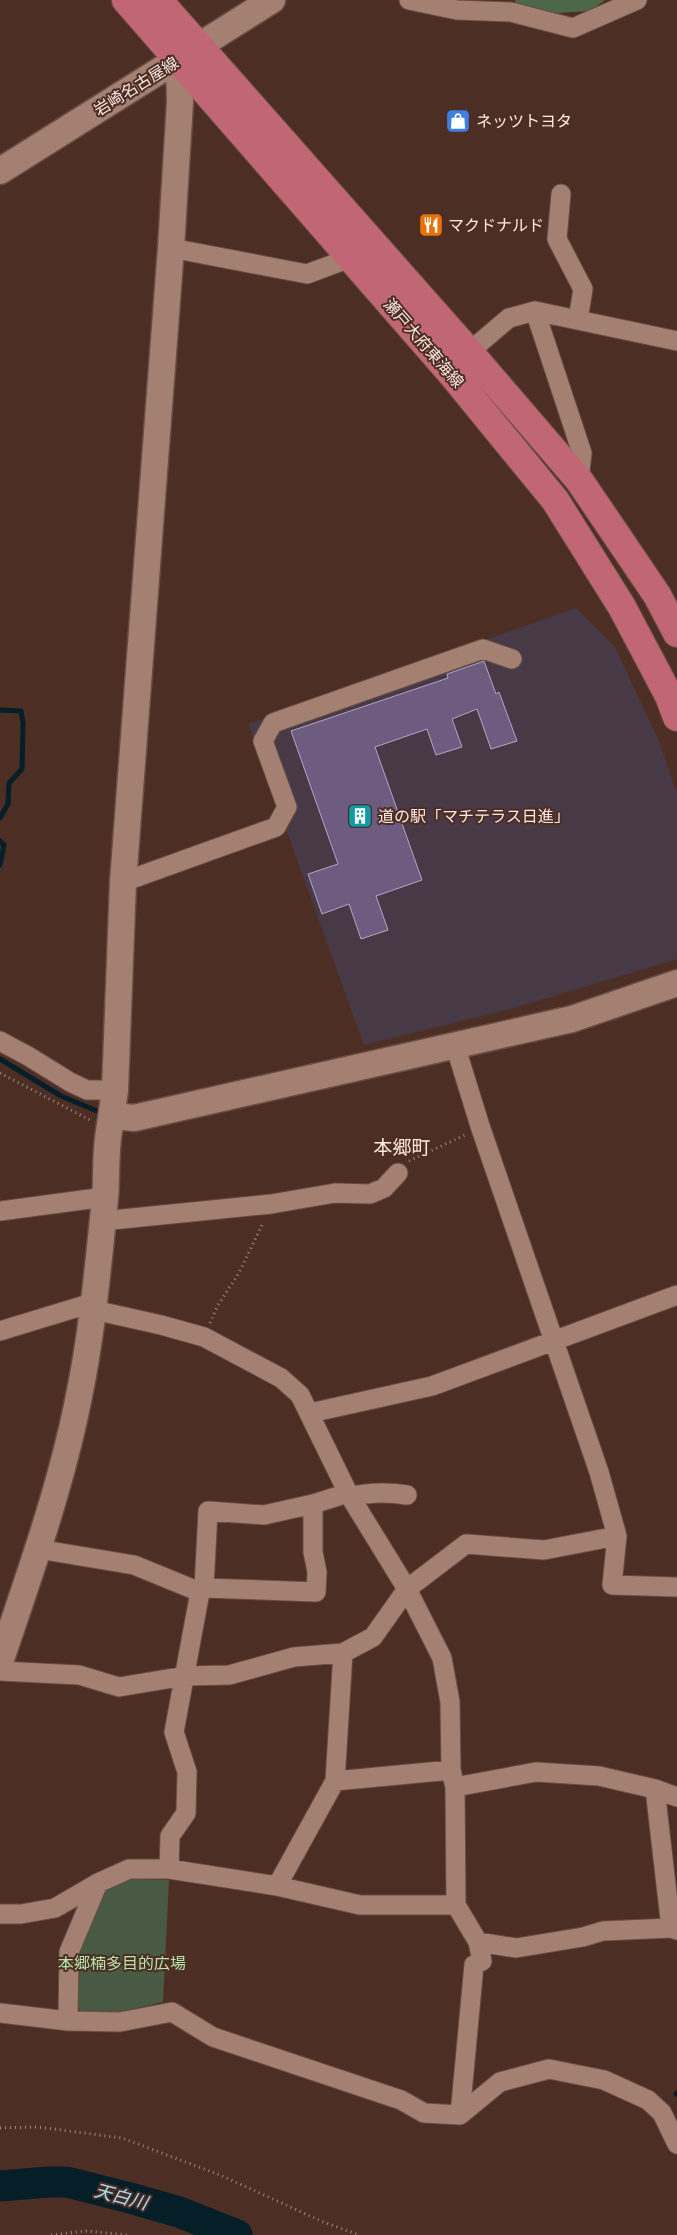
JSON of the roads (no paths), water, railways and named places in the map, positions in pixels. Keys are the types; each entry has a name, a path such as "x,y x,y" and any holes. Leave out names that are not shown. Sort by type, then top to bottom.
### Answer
{"main road":[{"name":"瀬戸大府東海線","path":"126,0 189,53 469,352 580,480 657,595 677,634"},
{"name":"瀬戸大府東海線","path":"158,0 189,53 350,258 451,373 555,500 622,608 669,696 677,717"}],"street":[{"name":"岩崎名古屋線","path":"0,171 272,0"},
{"path":"409,0 457,10 510,12 573,28 637,0"},
{"path":"0,1662 38,1549 78,1402 94,1306 112,1113 123,882 171,248 180,102 189,53"},
{"path":"561,194 557,239 583,289 578,320"},
{"path":"171,248 307,274 350,258"},
{"path":"535,312 582,453 580,480"},
{"path":"469,352 509,318 535,312 677,341"},
{"path":"123,882 276,827 287,807 263,741 273,724 483,649 512,659"},
{"path":"0,1041 87,1090 112,1113 134,1118 572,1019 677,983"},
{"path":"455,1045 480,1126 599,1472 617,1536 612,1585 677,1587"},
{"path":"0,1211 271,1204 335,1193 370,1194 379,1192 398,1173"},
{"path":"310,1413 432,1386 677,1295"},
{"path":"0,1331 94,1306 204,1337 282,1378 300,1395 349,1495 407,1588 442,1658 450,1702 456,1906 478,1942 482,1961 474,1965 460,2115"},
{"path":"170,1869 170,1836 186,1813 187,1772 174,1732 202,1590 208,1511 264,1514 370,1492 390,1492 407,1495"},
{"path":"38,1549 134,1565 202,1590 316,1592 317,1572 313,1552 313,1504"},
{"path":"0,1671 79,1675 119,1687 185,1676 229,1675 294,1657 343,1653 373,1637 407,1588 466,1544 544,1550 617,1536"},
{"path":"277,1886 335,1781 343,1653"},
{"path":"335,1781 453,1779 536,1772 599,1776 655,1789 677,1797"},
{"path":"478,1942 516,1948 583,1937 603,1931 674,1929 655,1789"},
{"path":"0,1914 21,1914 55,1908 98,1883 129,1869 170,1869 277,1886 360,1905 456,1906"},
{"path":"68,2022 70,1952 98,1883"},
{"path":"0,2013 68,2022 120,2022 172,2012 213,2038 401,2100 424,2113 460,2115 500,2082 549,2069 604,2080 648,2100 662,2113 677,2144"}],"waterway":[{"path":"0,710 21,711 23,723 22,769 9,783 8,804 0,818"},
{"path":"0,841 4,845 0,865"},
{"path":"0,1059 61,1096 97,1111"},
{"name":"天白川","path":"0,2186 67,2182 179,2212 237,2235"}],"place":[{"name":"ネッツトヨタ","path":"458,121"},
{"name":"マクドナルド","path":"431,225"},
{"name":"道の駅「マチテラス日進」","path":"360,816"}],"district":[{"name":"本郷町","path":"402,1147"}],"park label":[{"name":"本郷楠多目的広場","path":"122,1963"}]}
